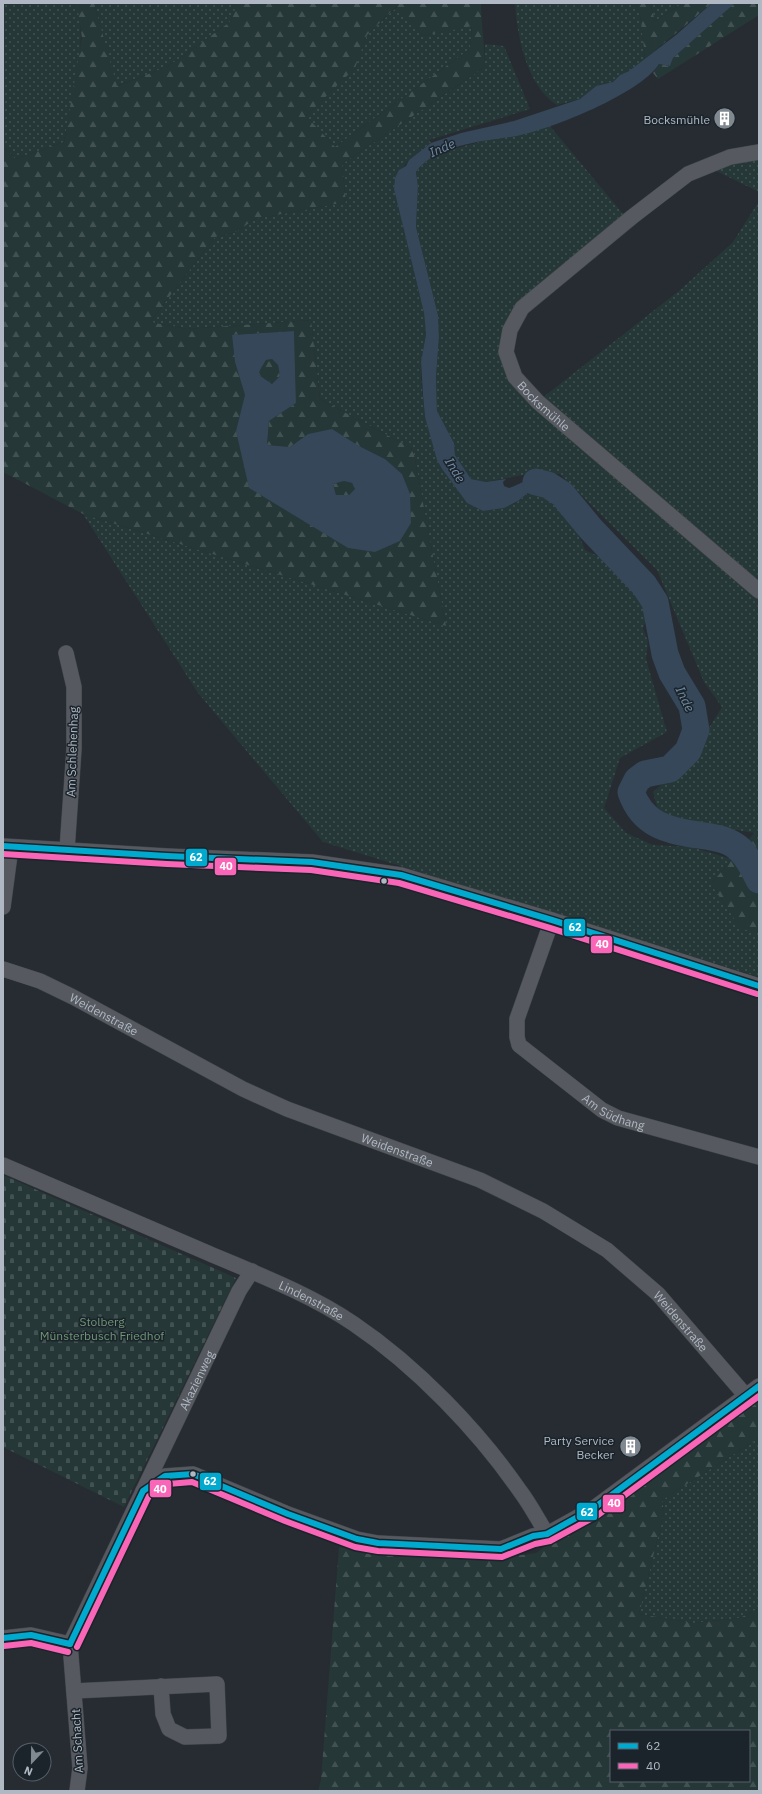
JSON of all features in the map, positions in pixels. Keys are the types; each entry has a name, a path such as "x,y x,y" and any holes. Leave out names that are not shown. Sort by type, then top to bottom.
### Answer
{"street":[{"name":"Bocksmühle","path":"759,152 730,157 688,174 632,217 522,308 510,330 506,352 515,377 538,402 759,590"},
{"name":"Am Schlehenhag","path":"66,653 74,687 74,741 67,850"},
{"path":"3,908 7,847 321,863 401,875 552,920 759,986"},
{"name":"Am Südhang","path":"552,920 517,1020 517,1037 519,1045 531,1056 602,1110 618,1118 759,1157"},
{"name":"Weidenstraße","path":"3,969 40,981 73,997 243,1090 287,1109 480,1180 543,1211 607,1250 658,1294 746,1396"},
{"name":"Lindenstraße","path":"3,1165 252,1272 318,1302 353,1323 393,1352 435,1390 488,1450 520,1491 547,1534"},
{"name":"Akazienweg","path":"70,1644 239,1291 252,1272"},
{"path":"143,1491 165,1476 193,1474 336,1532 378,1543 501,1549 533,1536 547,1534 594,1508 759,1386"},
{"path":"3,1638 32,1635 70,1644"},
{"name":"Am Schacht","path":"70,1644 80,1768 77,1791"},
{"path":"74,1691 161,1686 217,1684 219,1736 185,1737 169,1729 163,1714 161,1686"}],"green space":[{"path":"3,3 77,3 80,19 81,36 78,72 64,142 15,159 3,145"},
{"path":"77,3 94,3 117,86 159,70 176,61 230,22 235,10 233,3 481,3 485,67 342,164 346,202 255,219 236,232 215,237 150,322 187,329 311,320 320,399 413,449 446,626 83,514 3,472 3,145 15,159 64,142 82,38","holes":["397,6 423,36 472,26 470,49 335,147 306,116 355,68 367,35","294,331 296,403 269,421 267,445 290,447 308,434 359,446 385,459 348,548 236,431 246,395 232,335"]},
{"path":"94,3 233,3 235,10 230,22 176,61 159,70 116,86"},
{"path":"515,3 636,3 641,20 645,59 629,71 620,75 613,82 596,86 580,99 557,105 547,97 531,74 521,45"},
{"path":"636,3 650,3 655,21 683,3 712,3 645,59 641,20"},
{"path":"650,3 683,3 655,21"},
{"path":"735,3 759,3 759,15 658,79 653,73 659,64 670,66 673,58"},
{"path":"398,6 423,36 472,25 470,49 335,147 306,116 354,68 367,35"},
{"path":"485,44 504,46 530,109 429,140 431,143 409,160 402,169 398,200 424,313 426,334 421,362 425,417 442,469 467,503 483,511 498,509 516,503 529,492 546,492 556,497 576,529 585,550 602,558 639,599 647,616 643,629 648,641 646,659 667,732 620,758 604,808 626,833 653,845 691,847 732,859 711,884 741,928 759,932 759,977 323,842 198,693 83,514 446,626 413,449 320,399 311,320 187,329 150,322 215,237 236,232 255,219 346,202 342,164 485,67"},
{"path":"550,126 623,214 517,307 512,378 759,595 759,844 754,833 666,818 657,807 653,792 663,783 679,776 722,707 704,682 657,570 560,474 533,473 486,482 471,479 455,455 454,443 437,411 436,377 439,337 438,315 416,227 418,186 416,172 423,164 438,153 494,138 517,136"},
{"path":"759,156 759,192 712,169"},
{"path":"759,201 759,581 542,398 680,290 733,242"},
{"path":"272,359 278,365 280,376 272,384 259,375 260,370 266,360"},
{"path":"344,481 352,483 355,489 349,495 336,495 333,484"},
{"path":"754,833 759,844 759,932 741,929 711,884"},
{"name":"Stolberg Münsterbusch Friedhof","path":"3,1175 236,1278 124,1507 3,1447"},
{"path":"759,1394 759,1438 662,1500 664,1512 639,1614 693,1623 740,1618 759,1608 759,1791 318,1791 321,1780 339,1547 376,1552 464,1557 500,1558 536,1553 656,1471"},
{"path":"759,1438 759,1608 740,1618 693,1623 639,1614 664,1512 662,1500"}],"water":[{"path":"712,3 735,3 673,58 670,66 659,64 649,75 634,87 615,98 594,109 532,132 462,145 448,150 436,155 416,172 418,186 416,227 438,315 439,337 436,377 437,411 454,443 455,455 471,479 486,482 506,479 503,482 504,486 509,488 532,478 547,476 557,480 574,495 561,503 547,493 529,492 518,501 504,508 483,511 467,503 442,469 437,460 425,417 421,362 426,334 424,313 394,189 395,178 399,170 406,166 409,160 431,143 461,133 514,121 580,99 596,86 613,82 620,75 629,71 676,35"},
{"path":"294,331 296,403 269,421 267,445 290,447 308,434 332,429 359,446 385,459 402,474 410,494 411,523 400,541 375,552 348,548 249,488 236,431 245,395 235,362 232,335","holes":["272,359 278,365 280,376 272,384 259,375 260,370 266,360","344,481 352,483 355,489 349,495 336,495 333,484"]}],"waterway":[{"name":"Inde","path":"536,482 548,485 562,494 590,528 644,585 655,602 665,654 672,673 692,706 696,730 688,751 670,769 645,774 637,780 631,792 636,803 649,819 666,828 717,838 734,845 746,856 759,880"}],"transit line":[{"name":"62","path":"3,846 167,856 312,862 401,875 552,920 759,986"},
{"name":"40","path":"3,854 167,864 311,870 399,883 550,928 757,994"},
{"name":"62","path":"70,1644 143,1491 165,1476 193,1474 288,1514 357,1539 378,1543 501,1549 533,1536 547,1534 594,1508 759,1386"},
{"name":"40","path":"77,1647 149,1496 168,1484 192,1482 285,1521 355,1547 378,1551 502,1557 535,1544 550,1541 598,1515 759,1396"},
{"name":"62","path":"3,1638 31,1635 70,1644"},
{"name":"40","path":"4,1646 31,1643 68,1652"}],"place":[{"name":"Bocksmühle","path":"725,119"},
{"name":"Party Service Becker","path":"630,1447"}]}
